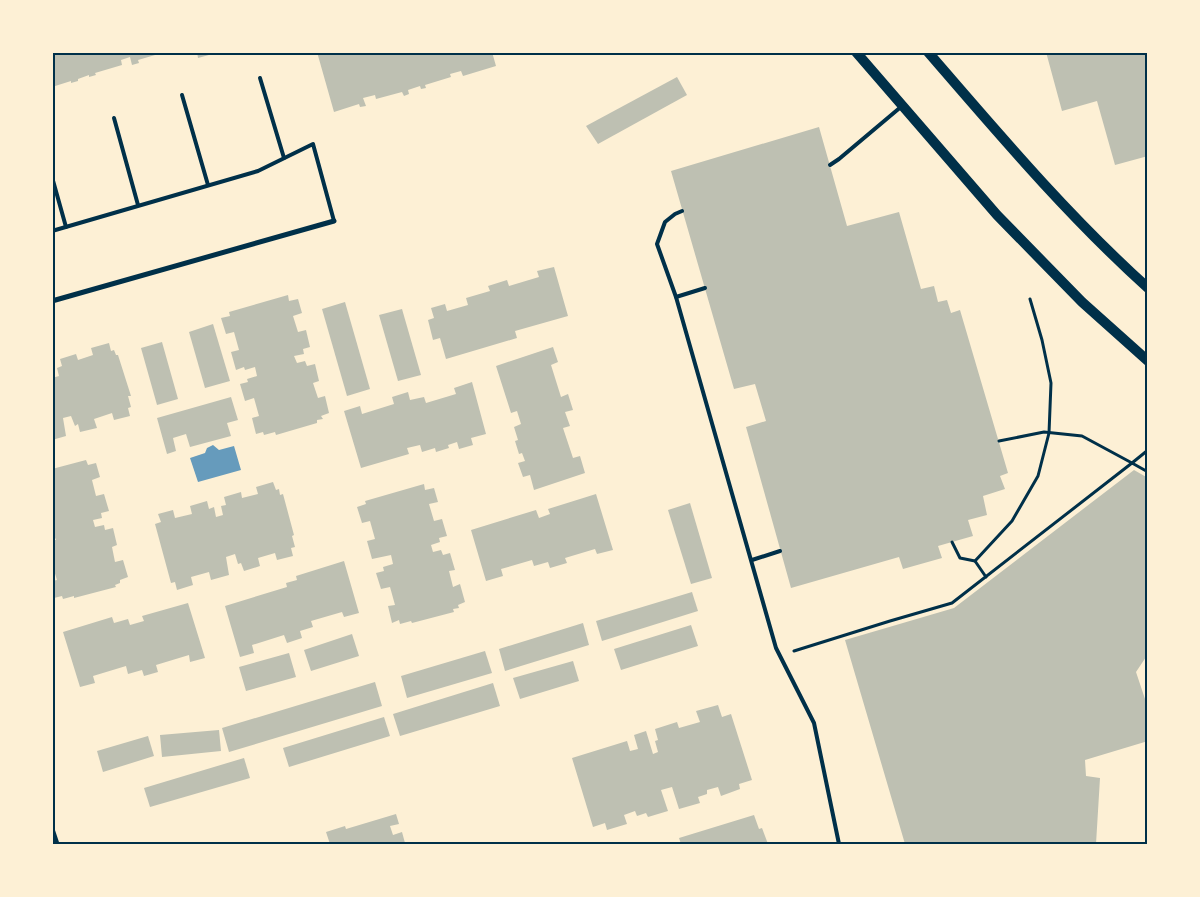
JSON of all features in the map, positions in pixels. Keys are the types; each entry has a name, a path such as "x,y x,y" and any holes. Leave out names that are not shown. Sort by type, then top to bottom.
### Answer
{"main road":[{"path":"856,52 997,215 1082,302 1148,361"},
{"path":"928,52 1030,169 1124,267 1148,288"}],"street":[{"path":"52,301 334,221"},
{"path":"52,829 57,844"}],"lane":[{"path":"260,78 284,158"},
{"path":"182,95 208,185"},
{"path":"830,165 902,106"},
{"path":"114,118 138,205"},
{"path":"52,231 258,171 313,144 334,221"},
{"path":"52,177 66,227"},
{"path":"682,210 665,222 657,244 676,297 708,416 752,560 776,648 814,723 839,844"},
{"path":"676,297 705,288"},
{"path":"752,560 780,551"}],"path":[{"path":"975,561 1012,521 1038,476 1049,433 1051,383 1042,340 1030,299"},
{"path":"999,441 1044,432 1082,436 1148,472"},
{"path":"780,656 952,603 1148,450"},
{"path":"952,542 960,558 975,561 986,577"}],"water":[{"path":"213,445 219,450 234,446 241,470 198,482 190,458 205,453 207,448"}],"building":[{"path":"52,52 162,53 138,60 139,63 132,65 130,57 121,60 122,65 95,73 96,75 89,77 89,75 78,79 78,81 71,83 71,81 52,87"},
{"path":"197,52 216,52 216,53 198,58"},
{"path":"317,52 492,52 496,66 463,76 461,71 450,74 451,77 425,85 426,88 421,89 420,86 408,90 409,94 404,96 402,92 376,99 375,95 363,98 366,106 360,107 359,104 334,112"},
{"path":"1046,52 1148,52 1148,156 1115,165 1097,101 1062,111"},
{"path":"677,77 687,95 598,144 586,126"},
{"path":"819,127 847,226 899,212 921,289 934,286 938,302 947,300 951,313 960,310 1008,473 1000,476 1005,489 983,496 987,515 968,520 973,536 938,546 942,558 903,569 899,557 791,588 746,427 766,421 755,384 734,389 671,171"},
{"path":"554,267 568,316 515,331 517,338 446,359 440,338 433,340 428,320 434,318 431,308 445,304 447,311 468,305 466,298 490,291 488,286 507,280 509,286 539,277 537,271"},
{"path":"288,295 289,301 298,299 302,313 293,316 298,332 306,330 310,347 303,349 304,354 294,356 297,363 305,361 307,366 315,364 319,381 313,383 318,398 325,396 329,413 321,416 323,419 317,420 317,423 276,435 275,432 264,435 263,432 256,434 252,418 259,416 254,398 245,401 240,384 248,382 247,379 257,376 255,367 245,370 244,367 236,370 231,352 239,350 234,332 226,334 221,318 230,316 229,312"},
{"path":"345,302 370,389 347,396 322,309"},
{"path":"402,309 421,375 398,381 379,315"},
{"path":"213,324 230,381 205,388 189,332"},
{"path":"162,342 178,399 157,405 141,348"},
{"path":"109,343 111,351 114,350 116,355 118,355 131,396 128,396 131,407 128,408 130,416 114,420 112,413 94,419 97,428 80,432 78,424 75,426 71,416 63,418 66,436 52,440 52,378 59,376 57,368 62,366 60,359 76,354 78,360 93,355 91,348"},
{"path":"553,347 558,362 551,365 561,397 568,394 573,410 565,412 570,426 563,428 573,458 580,456 585,473 534,490 530,475 523,477 518,463 525,461 522,453 519,454 515,441 518,440 514,427 521,424 517,411 511,413 496,366"},
{"path":"472,382 486,434 471,438 473,445 459,449 457,442 448,445 449,448 436,452 435,448 422,452 420,445 407,448 409,454 361,468 344,411 360,406 362,414 394,404 392,397 408,392 410,400 424,397 426,403 456,394 454,388"},
{"path":"231,397 238,420 227,423 231,436 190,447 186,434 173,438 176,451 167,454 157,418"},
{"path":"86,460 88,465 96,463 100,477 92,480 96,496 104,494 109,511 101,513 102,518 93,520 95,527 104,525 105,530 113,528 117,545 112,547 115,562 123,560 128,577 120,580 120,583 115,585 116,587 74,598 74,596 63,599 62,596 54,598 52,581 57,580 52,564 52,540 56,540 52,531 52,469"},
{"path":"1134,470 1148,478 1148,654 1136,672 1148,708 1148,741 1085,760 1086,776 1100,778 1096,844 905,844 845,640 954,608"},
{"path":"273,482 276,490 279,489 280,495 283,494 294,535 292,536 295,547 291,548 293,556 277,560 275,553 258,558 260,566 244,571 241,563 238,564 235,554 226,557 229,575 211,580 209,572 191,577 193,585 177,590 175,582 171,583 155,524 161,522 158,514 173,510 175,518 192,514 190,506 207,501 209,509 214,507 216,517 223,515 221,506 226,505 224,497 241,492 242,498 258,494 256,487"},
{"path":"424,484 425,490 434,488 438,502 429,504 434,521 442,519 447,536 439,538 440,542 431,545 433,552 441,550 443,555 450,553 455,570 449,571 453,587 460,584 465,602 458,605 459,608 453,609 454,612 412,623 411,621 400,624 399,620 392,623 388,606 395,605 390,587 381,589 376,573 384,571 383,567 393,564 391,555 372,559 367,541 375,539 370,521 362,523 357,507 366,504 365,501"},
{"path":"596,494 613,550 597,554 595,549 565,558 567,563 550,568 548,562 534,566 532,560 501,569 503,576 486,581 471,530 536,510 539,518 550,514 548,509"},
{"path":"690,503 712,578 691,584 668,510"},
{"path":"344,561 359,613 344,617 342,612 311,621 313,627 300,631 302,638 287,643 284,635 252,645 254,653 240,657 225,606 287,587 286,583 297,580 296,576"},
{"path":"692,592 698,611 602,641 596,621"},
{"path":"188,603 205,658 190,662 189,655 156,665 158,672 144,676 142,670 128,674 126,666 93,676 95,683 80,687 63,632 112,617 114,623 128,619 130,625 144,621 142,616"},
{"path":"583,623 589,645 505,671 499,649"},
{"path":"691,625 698,646 621,670 614,649"},
{"path":"352,634 359,656 311,671 304,650"},
{"path":"485,651 492,673 407,698 401,676"},
{"path":"289,653 296,677 246,691 239,667"},
{"path":"573,661 579,681 520,699 513,678"},
{"path":"375,682 382,706 229,752 222,728"},
{"path":"493,683 500,706 400,736 393,714"},
{"path":"718,705 722,717 731,714 752,780 739,784 740,789 721,796 718,787 707,790 707,794 698,797 700,803 679,809 672,787 661,790 668,811 648,817 646,813 637,816 635,811 624,815 627,824 607,830 605,823 593,827 572,758 627,741 630,751 638,749 634,735 646,731 653,754 658,752 655,741 658,740 655,729 677,722 679,728 700,722 696,711"},
{"path":"384,717 390,736 289,767 283,748"},
{"path":"219,730 221,751 162,757 160,735"},
{"path":"148,736 154,756 103,772 97,751"},
{"path":"244,758 250,778 150,807 144,788"},
{"path":"396,814 399,824 390,826 393,835 402,832 405,843 330,844 326,832 345,826 346,829"},
{"path":"754,815 759,829 762,828 768,844 681,844 679,838"}]}
